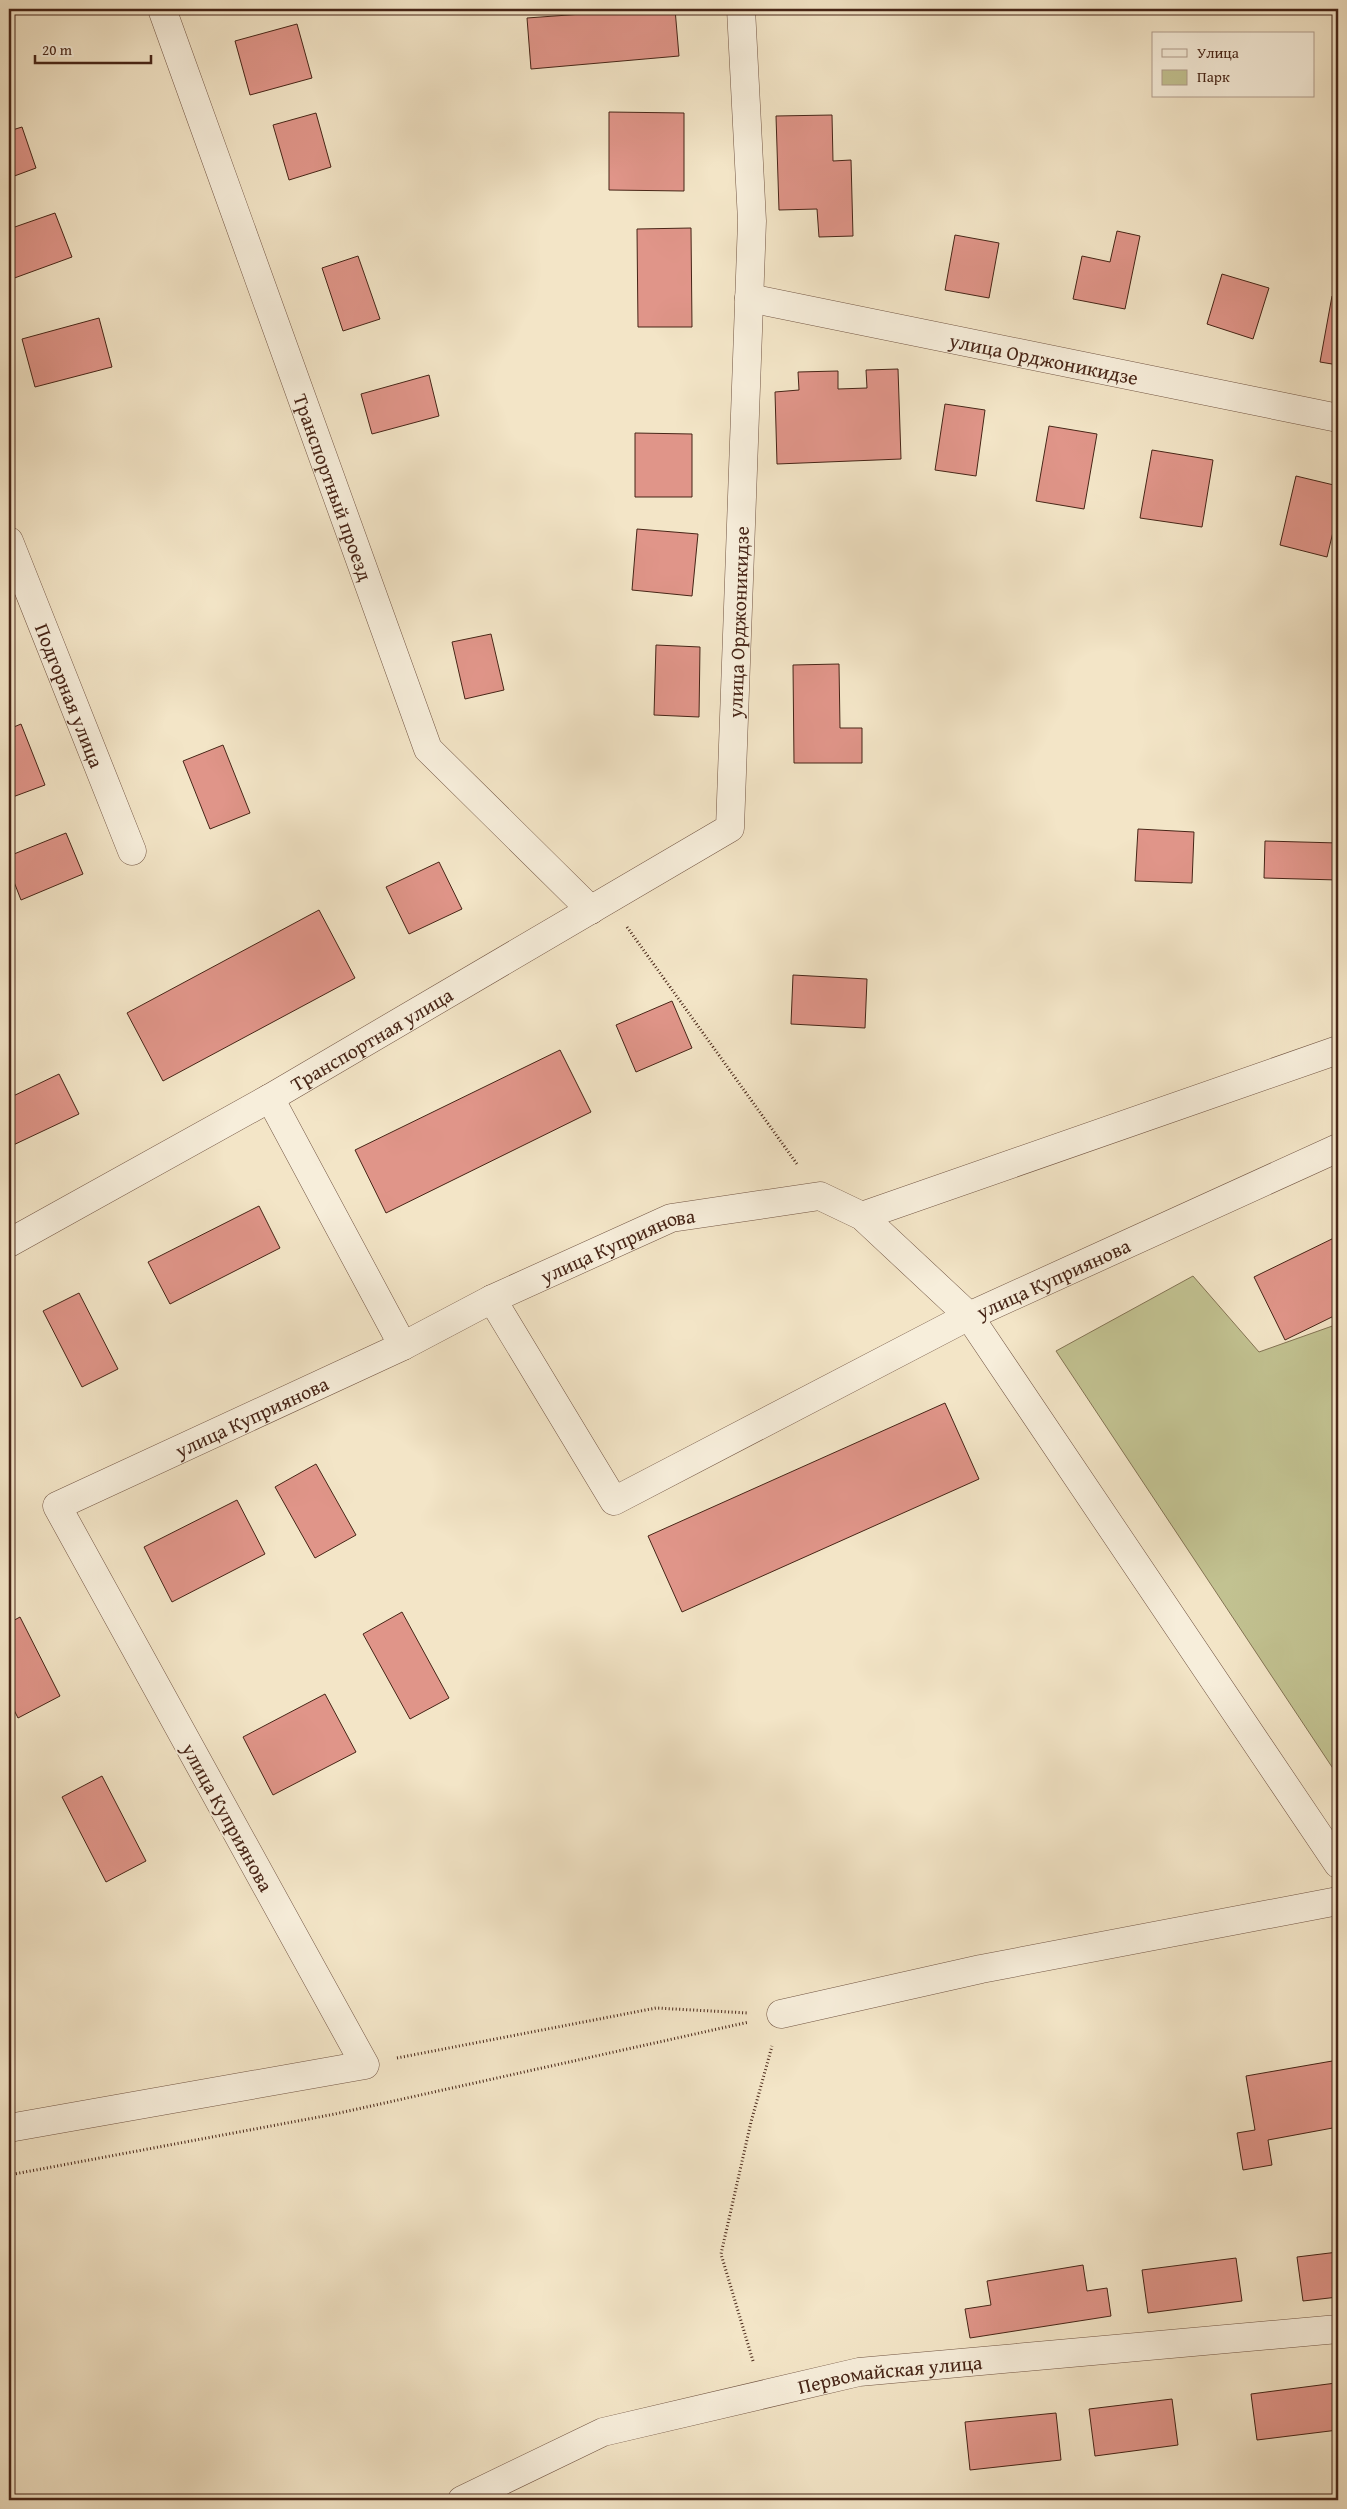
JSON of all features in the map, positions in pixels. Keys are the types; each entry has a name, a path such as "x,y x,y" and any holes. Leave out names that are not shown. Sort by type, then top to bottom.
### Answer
{"street":[{"name":"Транспортный проезд","path":"162,9 428,749 599,905"},
{"name":"улица Орджоникидзе","path":"730,828 752,221 741,9"},
{"name":"улица Орджоникидзе","path":"749,298 1338,418"},
{"name":"Подгорная улица","path":"9,541 132,851"},
{"name":"Транспортная улица","path":"9,1242 270,1098 730,828"},
{"path":"862,1216 1338,1050"},
{"path":"270,1098 403,1346"},
{"name":"улица Куприянова","path":"365,2064 56,1506 403,1346 492,1299 671,1218 820,1196 862,1216 969,1316 1338,1148"},
{"path":"492,1299 614,1501 969,1316 1338,1864"},
{"path":"781,2014 980,1970 1338,1901"},
{"path":"9,2128 365,2064"},
{"name":"Первомайская улица","path":"462,2500 603,2432 858,2372 1338,2329"}],"path":[{"path":"599,905 820,1196"},
{"path":"365,2064 656,2008 781,2014"},
{"path":"9,2175 335,2114 781,2014"},
{"path":"763,2394 721,2254 751,2122 781,2014"}],"green space":[{"path":"1193,1276 1259,1352 1338,1324 1338,1776 1056,1351"}],"building":[{"path":"596,9 675,9 679,56 531,69 527,18 596,13"},
{"path":"297,24 312,78 250,95 235,41"},
{"path":"609,112 684,113 684,191 609,190"},
{"path":"316,113 331,167 289,180 273,125"},
{"path":"832,115 833,161 851,160 853,236 819,237 817,209 779,210 776,116"},
{"path":"22,127 36,168 9,178 9,131"},
{"path":"55,213 72,257 9,280 9,229"},
{"path":"691,228 692,327 638,327 637,229"},
{"path":"1117,231 1140,236 1125,309 1073,299 1082,256 1110,262"},
{"path":"955,235 999,243 989,298 945,290"},
{"path":"358,256 380,319 343,331 322,268"},
{"path":"1222,274 1269,288 1253,339 1207,324"},
{"path":"1332,296 1338,297 1338,365 1320,362"},
{"path":"99,318 112,367 35,387 22,339"},
{"path":"898,369 901,459 777,464 775,392 799,390 798,372 838,371 838,389 867,388 866,370"},
{"path":"429,375 439,416 372,434 361,394"},
{"path":"945,404 985,410 976,476 935,470"},
{"path":"1049,426 1097,434 1084,509 1036,501"},
{"path":"635,433 692,434 692,497 635,497"},
{"path":"1152,450 1213,460 1202,527 1140,518"},
{"path":"1296,476 1338,486 1338,511 1327,557 1280,545"},
{"path":"637,529 698,534 692,596 632,590"},
{"path":"491,634 504,690 465,699 452,642"},
{"path":"656,645 700,647 699,717 654,715"},
{"path":"839,664 840,728 862,728 862,763 794,763 793,665"},
{"path":"21,724 45,785 10,798 9,729"},
{"path":"223,745 250,813 210,829 183,761"},
{"path":"1138,829 1194,832 1192,883 1135,881"},
{"path":"66,833 83,874 21,900 9,869 9,856"},
{"path":"1265,841 1338,843 1338,880 1264,878"},
{"path":"439,862 462,909 409,934 386,887"},
{"path":"319,910 355,978 163,1081 127,1013"},
{"path":"793,975 867,979 865,1028 791,1024"},
{"path":"672,1001 692,1048 636,1072 616,1025"},
{"path":"560,1050 591,1112 386,1213 355,1150"},
{"path":"59,1074 79,1114 9,1147 9,1098"},
{"path":"259,1206 280,1248 170,1304 148,1262"},
{"path":"1338,1236 1338,1314 1285,1340 1254,1277"},
{"path":"79,1293 118,1369 82,1387 43,1311"},
{"path":"945,1403 979,1479 682,1612 648,1536"},
{"path":"316,1464 356,1535 315,1558 275,1487"},
{"path":"237,1500 265,1554 172,1602 144,1547"},
{"path":"402,1612 449,1698 410,1719 363,1634"},
{"path":"20,1617 60,1696 18,1718 9,1700 9,1623"},
{"path":"325,1694 356,1752 273,1795 243,1737"},
{"path":"102,1776 146,1861 106,1882 62,1797"},
{"path":"1338,2060 1338,2127 1268,2140 1272,2165 1243,2170 1237,2133 1255,2130 1246,2076"},
{"path":"1338,2252 1338,2297 1303,2301 1297,2257"},
{"path":"1236,2258 1242,2301 1148,2313 1142,2270"},
{"path":"1083,2265 1087,2291 1107,2288 1111,2316 970,2338 965,2309 991,2305 987,2281"},
{"path":"1336,2383 1338,2430 1257,2440 1251,2394"},
{"path":"1172,2399 1178,2445 1095,2456 1089,2409"},
{"path":"1056,2413 1061,2460 970,2470 965,2422"}]}
